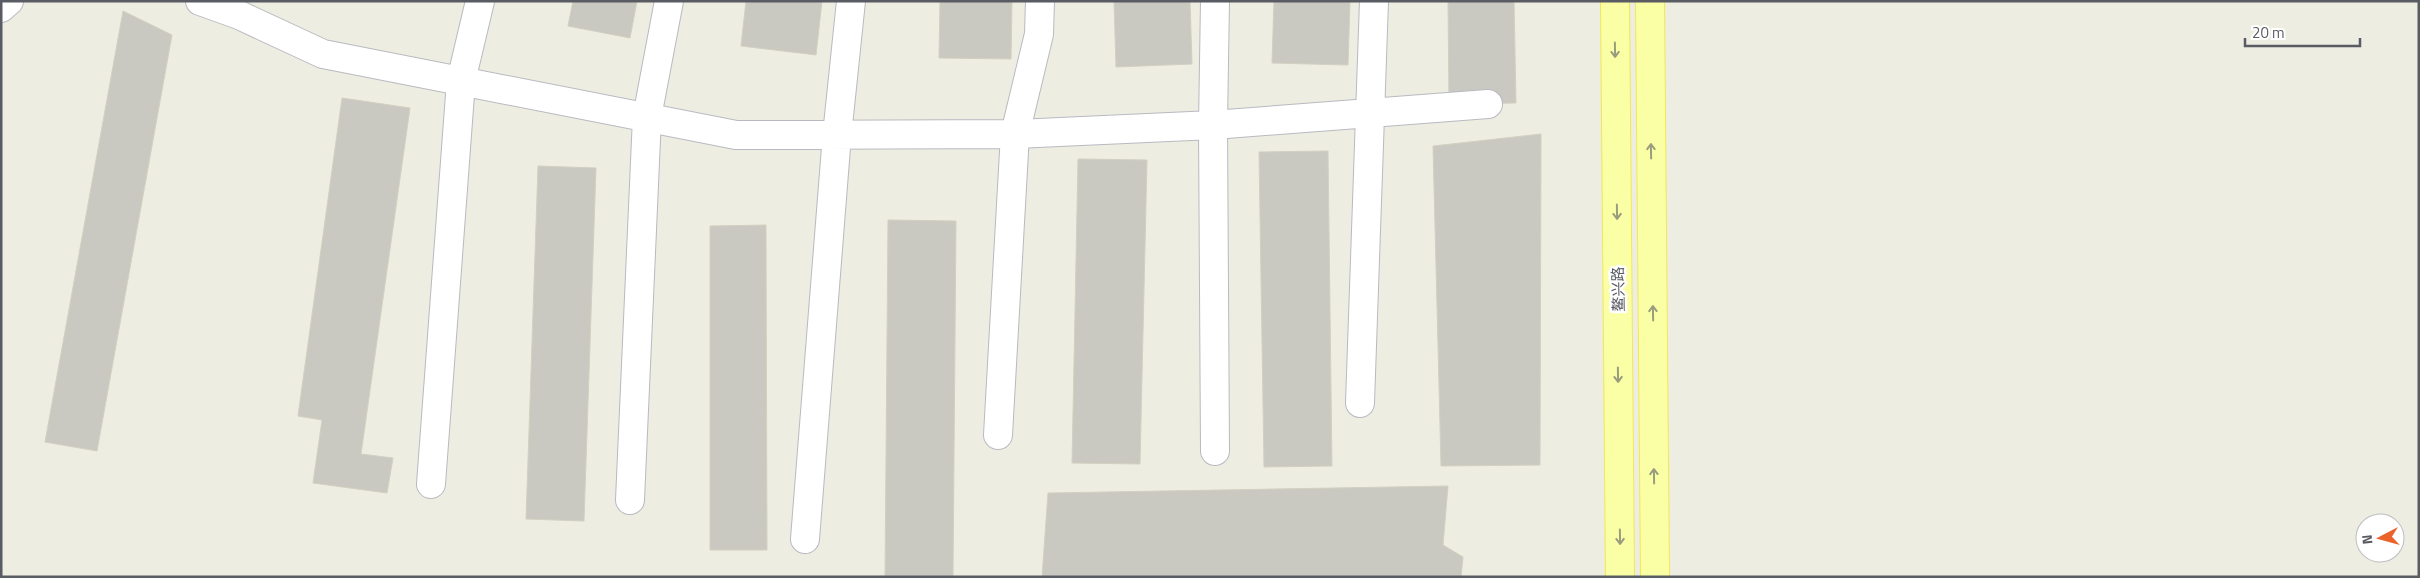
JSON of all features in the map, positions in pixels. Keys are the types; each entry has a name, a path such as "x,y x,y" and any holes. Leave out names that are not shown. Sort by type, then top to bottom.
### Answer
{"main road":[{"name":"鳌兴路","path":"1615,1 1620,577"},
{"path":"1650,1 1655,577"}],"lane":[{"path":"1,8 9,1"},
{"path":"200,1 239,15 322,54 736,135 1015,134 1213,125 1488,104"},
{"path":"431,484 460,81 480,1"},
{"path":"630,500 647,117 668,1"},
{"path":"805,539 837,134 851,1"},
{"path":"998,435 1015,134 1039,34 1040,1"},
{"path":"1215,1 1213,125 1215,451"},
{"path":"1360,402 1374,1"}],"building":[{"path":"573,1 637,1 630,38 568,26"},
{"path":"746,1 822,1 816,55 741,46"},
{"path":"940,1 1012,1 1011,59 939,58"},
{"path":"1114,1 1190,1 1192,64 1116,67"},
{"path":"1274,1 1350,1 1348,65 1272,63"},
{"path":"1448,1 1514,1 1516,103 1449,104"},
{"path":"123,11 172,35 97,451 45,442"},
{"path":"342,98 410,108 361,454 393,458 387,493 313,483 322,420 298,416"},
{"path":"1541,134 1540,465 1441,466 1433,146"},
{"path":"1328,151 1332,466 1264,467 1259,152"},
{"path":"1078,159 1147,160 1140,464 1072,463"},
{"path":"538,166 596,168 584,521 526,519"},
{"path":"888,220 956,221 953,577 885,577"},
{"path":"766,225 767,550 710,550 710,226"},
{"path":"1448,486 1443,545 1463,557 1461,577 1042,577 1048,493"}]}
